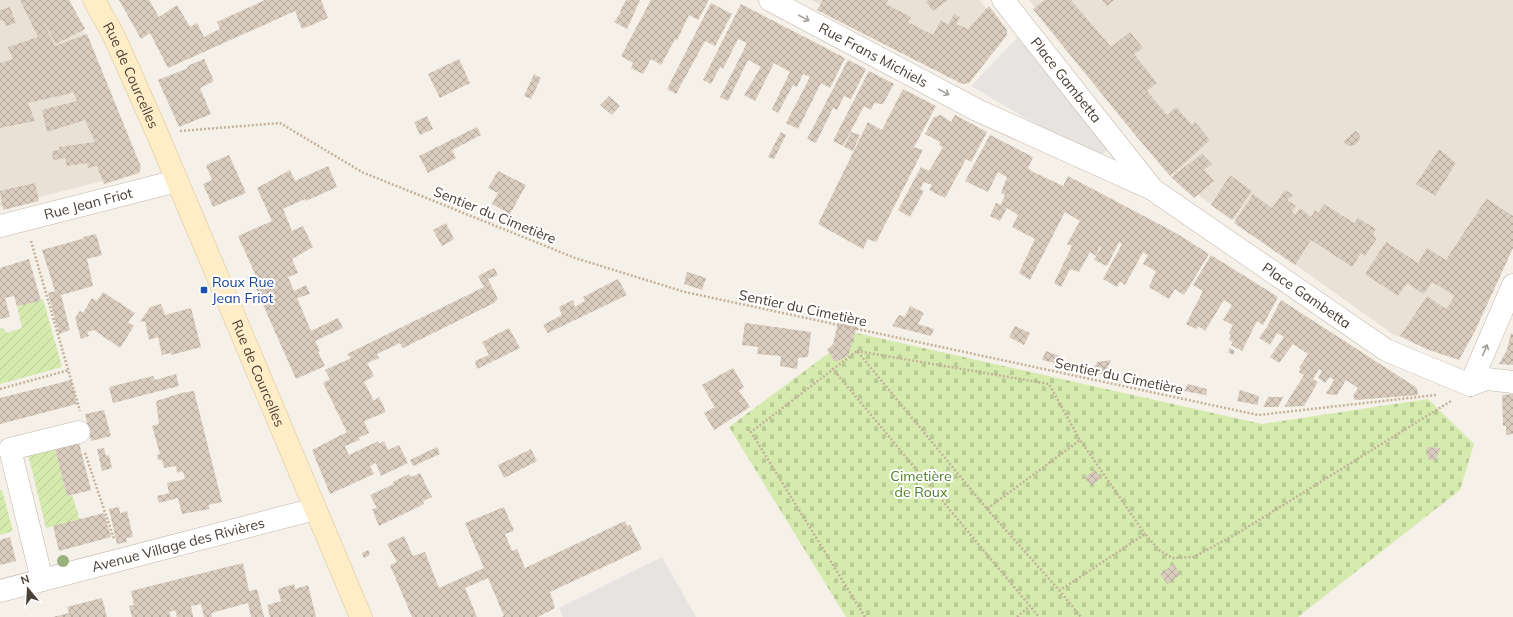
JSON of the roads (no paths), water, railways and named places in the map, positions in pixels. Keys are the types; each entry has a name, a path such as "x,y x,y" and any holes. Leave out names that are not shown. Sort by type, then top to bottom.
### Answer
{"main road":[{"name":"Rue de Courcelles","path":"94,0 114,36 157,133 361,617"}],"street":[{"name":"Rue Frans Michiels","path":"770,0 977,110"},
{"name":"Place Gambetta","path":"1003,0 1152,189"},
{"name":"Place Gambetta","path":"977,110 1152,189 1386,350 1463,391"},
{"name":"Rue Jean Friot","path":"0,226 177,181"},
{"path":"1463,391 1513,285"},
{"path":"1463,391 1487,379 1513,382"},
{"path":"42,580 5,450 78,432"},
{"name":"Avenue Village des Rivières","path":"0,591 121,558 315,509"}],"place":[{"name":"Roux Rue Jean Friot","path":"204,290"}],"park label":[{"name":"Cimetière de Roux","path":"921,484"}]}
